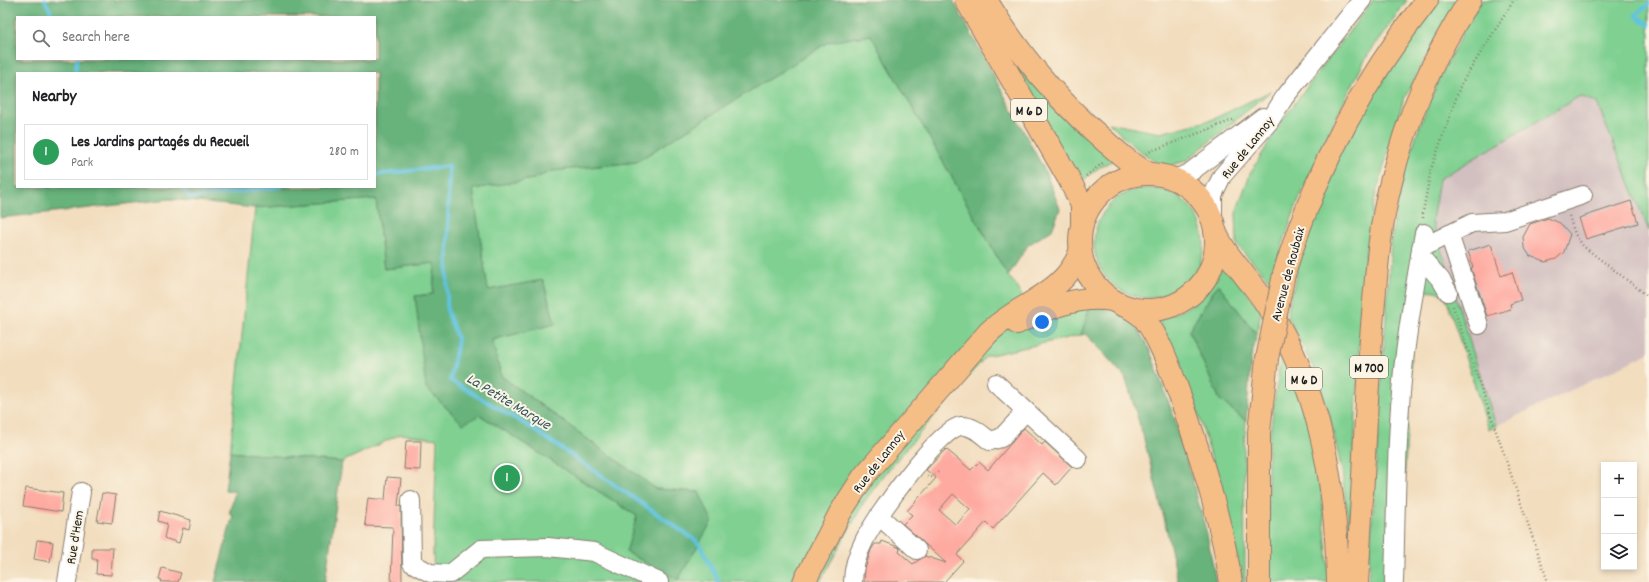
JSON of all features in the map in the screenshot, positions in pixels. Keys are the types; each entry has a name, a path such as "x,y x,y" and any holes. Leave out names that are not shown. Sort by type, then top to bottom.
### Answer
{"main road":[{"name":"M 6 D","path":"966,0 1069,179 1082,205 1082,223"},
{"name":"M 6 D","path":"986,0 1015,45 1054,92 1095,132 1135,166 1146,164"},
{"name":"Avenue de Roubaix","path":"1259,582 1259,432 1267,359 1284,274 1313,190 1338,137 1398,37 1427,0"},
{"name":"M 700","path":"1357,582 1374,294 1377,262 1389,191 1403,140 1420,94 1446,40 1470,0"},
{"path":"1121,304 1149,310 1164,308 1178,303 1194,292 1206,277 1211,268 1216,249 1214,225 1205,205 1195,192 1146,164 1128,177 1108,187 1089,207 1082,223 1080,252 1091,280 1104,294 1143,318 1152,330 1176,386 1209,488 1224,546 1231,582"},
{"name":"M 6 D","path":"1214,225 1223,249 1258,292 1276,319 1299,368 1310,396 1326,452 1331,485 1335,516 1338,582"},
{"name":"Rue de Lannoy","path":"804,582 840,513 861,480 890,444 988,333 1000,322 1064,279 1076,263 1080,252"},
{"name":"Rue de Lannoy","path":"971,353 1011,326 1046,311 1080,299 1100,298 1121,304"}],"street":[{"name":"Rue de Lannoy","path":"1214,225 1212,203 1220,180 1269,122 1284,98 1362,0"},
{"name":"Rue de Lannoy","path":"1174,179 1184,176 1202,164 1256,123 1284,98"},
{"path":"1422,246 1472,223 1505,222 1584,195"},
{"path":"1450,234 1479,326"},
{"path":"1422,246 1448,292"},
{"path":"1394,582 1398,452 1403,372 1412,298 1422,246"},
{"path":"996,383 1078,459"},
{"path":"852,582 853,574 864,541 886,503 936,443 951,430 961,426 971,427 990,441 1001,438 1026,411"},
{"name":"Rue d'Hem","path":"67,582 81,492"},
{"path":"411,500 412,563 430,574 450,574 481,549 548,547 594,552 659,582"},
{"path":"879,516 917,550"}],"path":[{"path":"1422,246 1423,212 1431,169 1461,84 1514,0"},
{"path":"1146,164 1235,119"},
{"path":"1565,201 1575,234 1583,246 1649,297"},
{"path":"1448,292 1548,582"}],"shaded area":[{"path":"1580,96 1597,103 1649,231 1649,353 1496,426 1432,221 1439,179"}],"green space":[{"path":"0,0 953,0 1045,171 1060,209 1052,230 1028,245 1008,276 871,35 828,42 636,162 552,171 533,179 473,189 488,290 543,280 555,324 492,340 501,376 656,489 699,492 712,521 678,580 626,552 637,516 480,415 463,424 426,388 415,296 433,294 435,263 384,269 376,199 255,208 170,199 0,218"},
{"path":"1373,0 1407,0 1366,58 1331,127 1295,209 1270,281 1237,245 1236,212 1250,174 1283,119"},
{"path":"1437,0 1460,0 1437,36 1403,101 1375,197 1363,271 1350,536 1342,471 1329,413 1313,367 1287,315 1303,245 1327,173 1377,87"},
{"path":"1481,0 1649,0 1649,231 1597,103 1580,96 1439,179 1432,221 1496,426 1489,430 1446,298 1439,293 1429,291 1424,294 1421,299 1413,318 1399,582 1368,582 1391,243 1396,210 1412,147 1423,117 1450,58"},
{"path":"997,34 1114,160 1095,170 1079,185"},
{"path":"871,35 1008,276 1017,286 1034,322 1091,303 1081,335 986,356 888,470 864,502 820,582 434,582 433,552 437,439 401,434 342,462 230,452 255,208 376,199 384,269 435,263 433,294 415,296 480,415 637,516 678,579 692,554 699,492 656,489 501,376 492,340 555,323 543,280 488,291 472,189 533,179 552,171 636,162 828,42"},
{"path":"1271,91 1186,161 1167,166 1157,163 1132,145 1109,123 1160,133 1211,120"},
{"path":"1149,188 1170,192 1180,197 1188,204 1195,212 1200,222 1204,243 1200,264 1195,274 1188,282 1180,289 1170,294 1149,298 1128,294 1118,289 1110,282 1103,274 1098,264 1094,243 1098,222 1103,212 1110,204 1118,197 1128,192"},
{"path":"1223,262 1261,311 1257,335 1218,284 1189,331 1220,400 1246,421 1244,446 1245,582 1242,582 1224,501 1200,419 1158,319 1181,311 1198,300 1211,284"},
{"path":"1218,284 1257,335 1251,358 1246,421 1220,400 1189,331"},
{"path":"1091,303 1132,319 1149,348 1179,431 1207,534 1216,582 1178,582 1165,522 1143,435 1125,377 1086,334 1081,335"},
{"path":"1281,354 1295,377 1310,425 1320,478 1329,582 1268,582 1268,448"},
{"path":"230,452 342,462 325,582 215,582 233,515 229,514 235,492 225,490"}],"building":[{"path":"1631,201 1638,223 1586,239 1579,218"},
{"path":"1548,218 1560,223 1570,234 1564,252 1556,259 1545,262 1530,256 1524,247 1523,237 1530,224"},
{"path":"1491,244 1501,276 1512,272 1521,300 1510,304 1511,309 1487,316 1471,268 1473,267 1468,251"},
{"path":"1024,428 1042,445 1045,442 1072,467 1056,485 1043,473 993,529 986,522 957,555 963,561 944,582 864,582 865,569 871,550 875,544 881,544 882,541 898,547 900,549 899,552 913,564 925,556 946,563 903,524 912,515 907,511 936,478 926,470 946,449 971,470 979,462 988,470","holes":["953,494 970,509 956,525 939,510"]},
{"path":"406,441 421,441 420,470 404,469"},
{"path":"387,477 401,478 398,506 401,506 402,582 391,582 393,527 366,526 365,523 368,498 385,500"},
{"path":"26,488 63,493 61,512 23,506"},
{"path":"102,493 116,495 112,523 97,521"},
{"path":"160,511 191,520 189,530 183,528 179,543 164,538 167,524 158,521"},
{"path":"37,540 53,542 50,562 34,559"},
{"path":"92,548 113,548 111,575 96,574 97,559 92,559"},
{"path":"162,568 181,573 178,582 161,582 162,580 159,579"}],"waterway":[{"name":"La Petite Marque","path":"45,0 53,16"},
{"name":"La Petite Marque","path":"1649,4 1635,15 1649,25"},
{"name":"La Petite Marque","path":"75,72 77,60"},
{"name":"La Petite Marque","path":"376,175 449,166 447,310 458,341 450,380 533,429 698,542 719,582"},
{"name":"La Petite Marque","path":"183,188 190,198 272,188"}],"place":[{"name":"Les Jardins partagés du Recueil","path":"507,478"}]}
